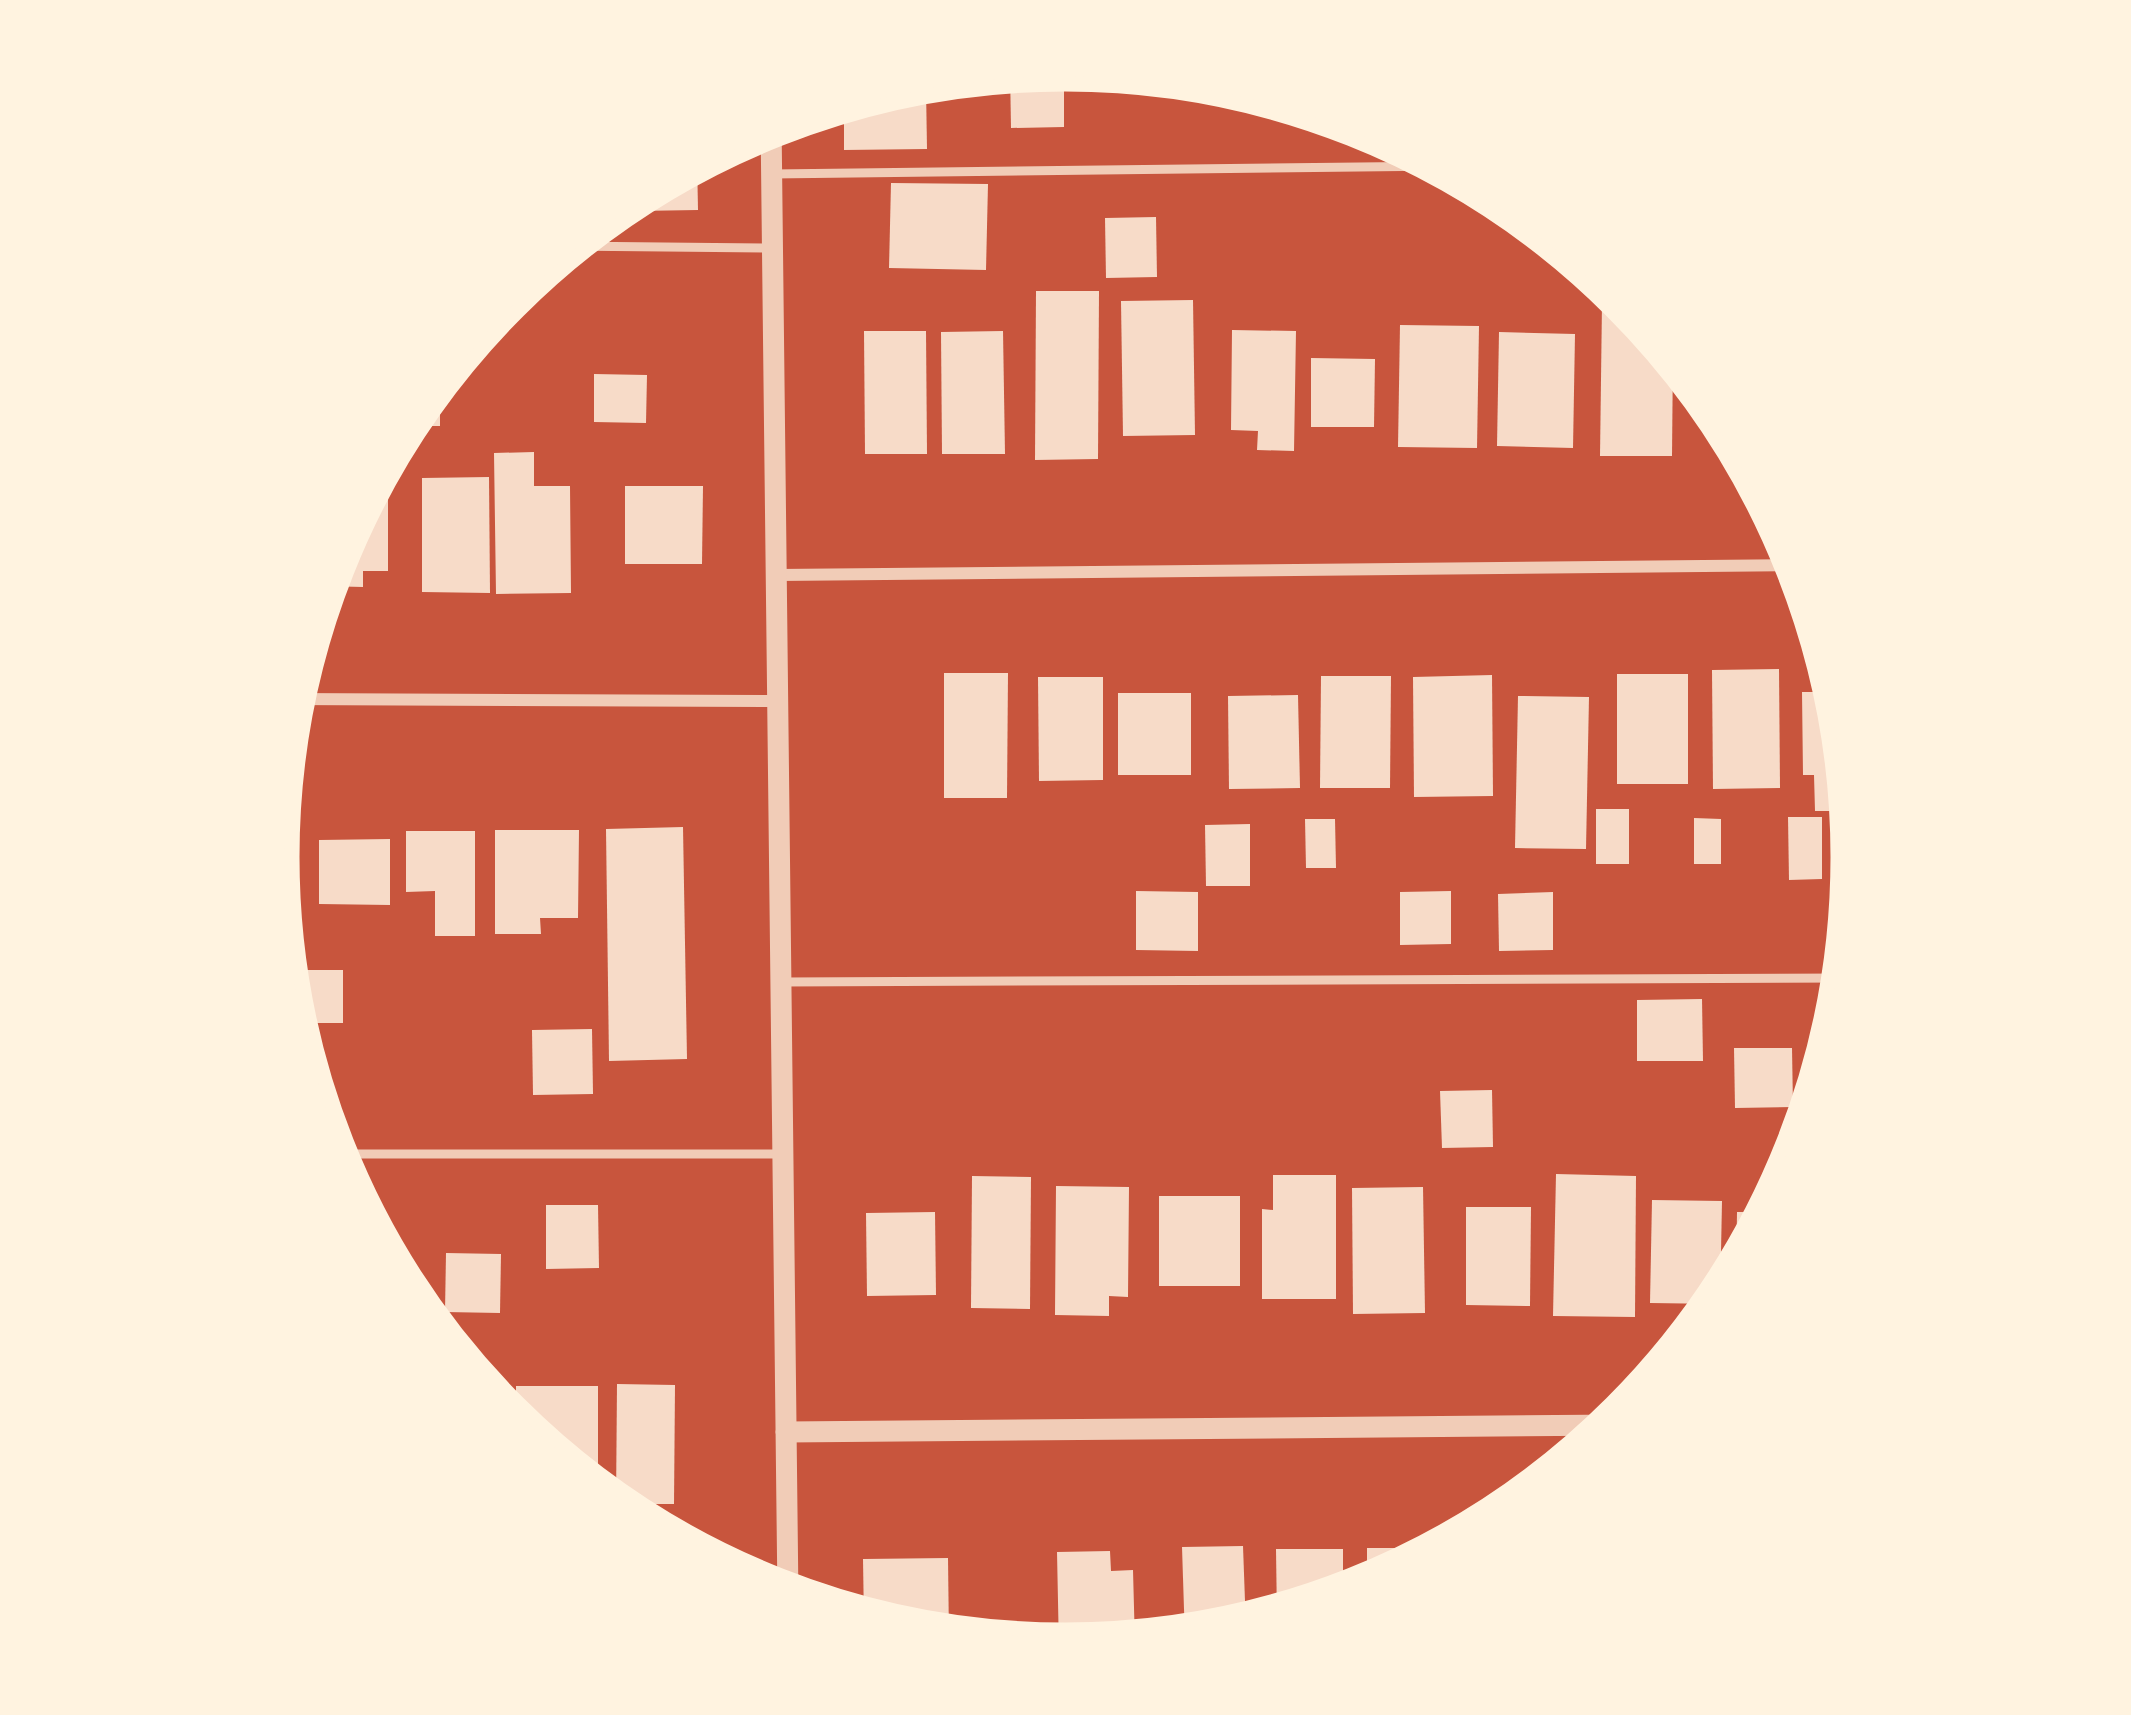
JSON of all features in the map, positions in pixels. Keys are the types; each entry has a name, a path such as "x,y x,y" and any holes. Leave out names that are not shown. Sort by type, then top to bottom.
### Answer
{"street":[{"path":"771,142 788,1579"},
{"path":"778,575 1782,565"},
{"path":"309,699 779,700"},
{"path":"786,1432 1590,1425"}],"lane":[{"path":"772,174 1412,166"},
{"path":"592,246 773,248"},
{"path":"783,982 1829,978"},
{"path":"351,1154 784,1154"}],"building":[{"path":"1064,84 1064,127 1011,128 1010,86"},
{"path":"926,97 927,149 844,150 844,117"},
{"path":"697,178 698,210 641,211"},
{"path":"891,183 988,184 986,270 889,268"},
{"path":"1156,217 1157,277 1106,278 1105,218"},
{"path":"1036,291 1099,291 1098,459 1035,460"},
{"path":"1193,300 1195,435 1123,436 1121,301"},
{"path":"1604,303 1673,379 1672,456 1600,456"},
{"path":"1400,325 1479,326 1477,448 1398,447"},
{"path":"1232,330 1296,331 1294,451 1257,450 1258,431 1231,430"},
{"path":"864,331 926,331 927,454 865,454"},
{"path":"1003,331 1005,454 942,454 941,332"},
{"path":"1499,332 1575,334 1573,448 1497,446"},
{"path":"1311,358 1375,359 1374,427 1311,427"},
{"path":"594,374 647,375 646,423 594,422"},
{"path":"440,403 440,426 423,426"},
{"path":"534,452 534,486 570,486 571,593 496,594 494,453"},
{"path":"489,477 490,593 422,592 422,478"},
{"path":"388,486 388,571 363,571 363,587 341,586"},
{"path":"625,486 703,486 702,564 625,564"},
{"path":"1779,669 1780,788 1713,789 1712,670"},
{"path":"944,673 1008,673 1007,798 944,798"},
{"path":"1617,674 1688,674 1688,784 1617,784"},
{"path":"1492,675 1493,796 1414,797 1413,677"},
{"path":"1321,676 1391,676 1390,788 1320,788"},
{"path":"1038,677 1103,677 1103,780 1039,781"},
{"path":"1802,692 1821,692 1837,811 1815,811 1814,775 1803,775"},
{"path":"1118,693 1191,693 1191,775 1118,775"},
{"path":"1298,695 1300,788 1229,789 1228,696"},
{"path":"1518,696 1589,697 1586,849 1515,848"},
{"path":"1596,809 1629,809 1629,864 1596,864"},
{"path":"294,816 295,816 295,916 292,858"},
{"path":"1788,817 1822,817 1822,879 1789,880"},
{"path":"1694,818 1721,819 1721,864 1694,864"},
{"path":"1305,819 1335,819 1336,868 1306,868"},
{"path":"1250,824 1250,886 1206,886 1205,825"},
{"path":"683,827 687,1059 609,1061 606,829"},
{"path":"495,830 579,830 578,918 540,918 541,934 495,934"},
{"path":"406,831 475,831 475,936 435,936 435,891 406,892"},
{"path":"390,839 390,905 319,904 319,840"},
{"path":"1136,891 1198,892 1198,951 1136,950"},
{"path":"1451,891 1451,944 1400,945 1400,892"},
{"path":"1553,892 1553,950 1499,951 1498,894"},
{"path":"307,970 343,970 343,1023 310,1023"},
{"path":"1702,999 1703,1061 1637,1061 1637,1000"},
{"path":"592,1029 593,1094 533,1095 532,1030"},
{"path":"1734,1048 1792,1048 1793,1107 1735,1108"},
{"path":"1492,1090 1493,1147 1442,1148 1440,1091"},
{"path":"1556,1174 1636,1176 1635,1317 1553,1316"},
{"path":"1273,1175 1336,1175 1336,1299 1262,1299 1262,1209 1273,1210"},
{"path":"972,1176 1031,1177 1030,1309 971,1308"},
{"path":"1056,1186 1129,1187 1128,1297 1109,1296 1109,1316 1055,1315"},
{"path":"1423,1187 1425,1313 1353,1314 1352,1188"},
{"path":"1159,1196 1240,1196 1240,1286 1159,1286"},
{"path":"1652,1200 1722,1201 1721,1268 1709,1287 1697,1304 1650,1303"},
{"path":"546,1205 598,1205 599,1268 546,1269"},
{"path":"1466,1207 1531,1207 1530,1306 1466,1305"},
{"path":"935,1212 936,1295 867,1296 866,1213"},
{"path":"1737,1212 1752,1212 1737,1241"},
{"path":"446,1253 501,1254 500,1313 445,1312"},
{"path":"617,1384 675,1385 674,1504 641,1504 616,1486"},
{"path":"516,1386 598,1386 598,1473 555,1439 516,1401"},
{"path":"1243,1546 1245,1610 1184,1621 1182,1547"},
{"path":"1367,1548 1414,1548 1408,1551 1367,1570"},
{"path":"1276,1549 1343,1549 1343,1579 1277,1602"},
{"path":"1110,1551 1111,1571 1133,1570 1135,1627 1059,1631 1057,1552"},
{"path":"948,1558 949,1621 864,1605 863,1559"}]}
